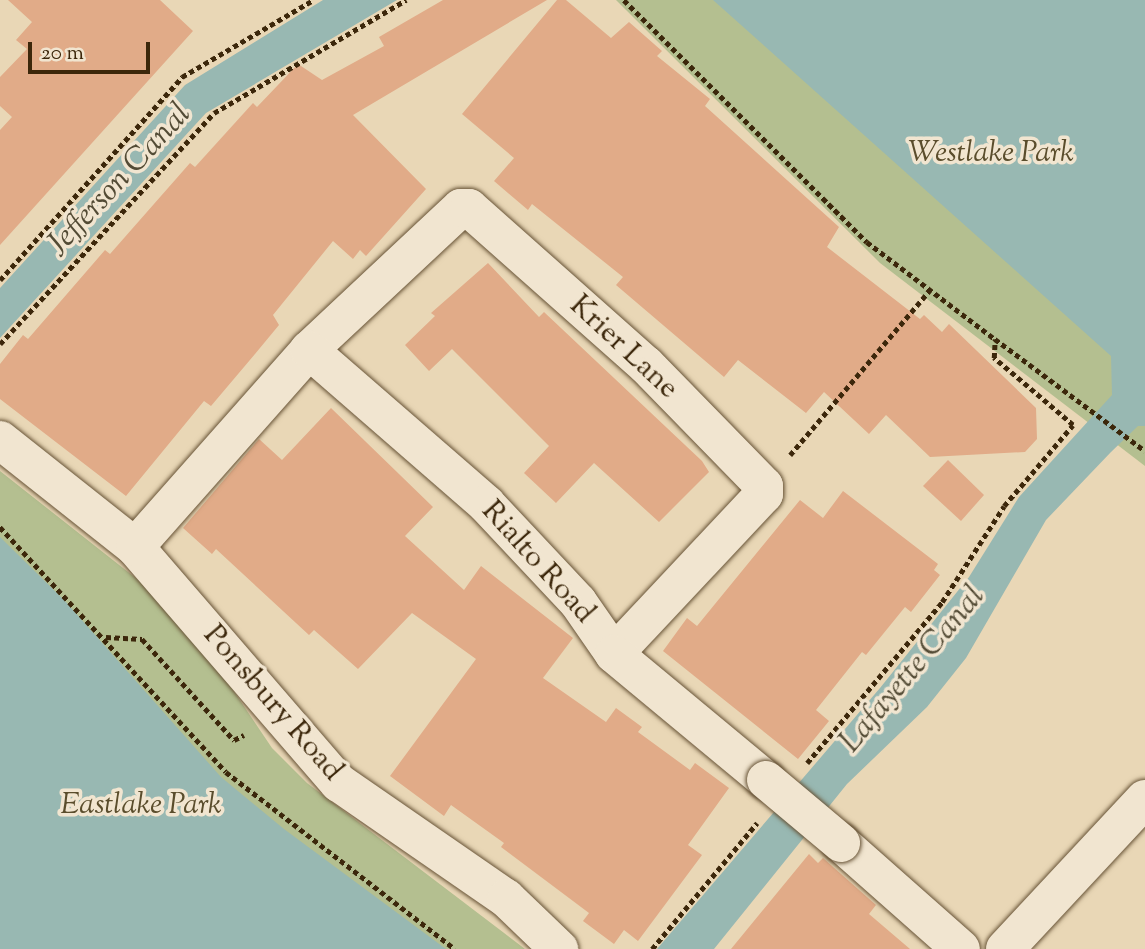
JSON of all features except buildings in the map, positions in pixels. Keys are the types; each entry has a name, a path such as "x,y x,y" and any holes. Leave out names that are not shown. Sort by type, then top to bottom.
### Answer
{"street":[{"name":"Krier Lane","path":"309,349 461,208 469,208 646,365 764,486"},
{"path":"135,547 309,349"},
{"name":"Rialto Road","path":"309,349 486,504 578,602 614,654 778,787 961,949"},
{"name":"Ponsbury Road","path":"0,440 135,547 339,783 506,898 559,949"},
{"path":"614,654 764,494 764,486"},
{"path":"1005,949 1145,799"}],"path":[{"path":"0,279 182,77 313,0"},
{"path":"0,344 214,113 406,0"},
{"path":"624,0 867,242 1145,451"},
{"path":"764,486 930,290"},
{"path":"652,949 778,787 942,601 1004,506 1073,425 993,358 995,339"},
{"path":"0,527 106,637 226,772 455,949"},
{"path":"106,637 142,639 234,740 284,719"}],"green space":[{"name":"Westlake Park","path":"616,0 1145,0 1145,466 880,263"},
{"name":"Eastlake Park","path":"0,471 156,594 233,690 272,748 307,783 525,949 0,949"}],"water":[{"name":"Jefferson Canal","path":"323,0 397,0 206,113 0,338 0,288 185,85"},
{"name":"Westlake Park","path":"713,0 1145,0 1145,426 1138,426 1046,520 966,658 927,707 847,784 714,949 657,949 880,688 969,577 1019,497 1112,395 1111,356"},
{"name":"Eastlake Park","path":"0,537 65,601 221,777 284,829 446,949 0,949"}],"water label":[{"name":"Lafayette Canal","path":"913,670"}]}
